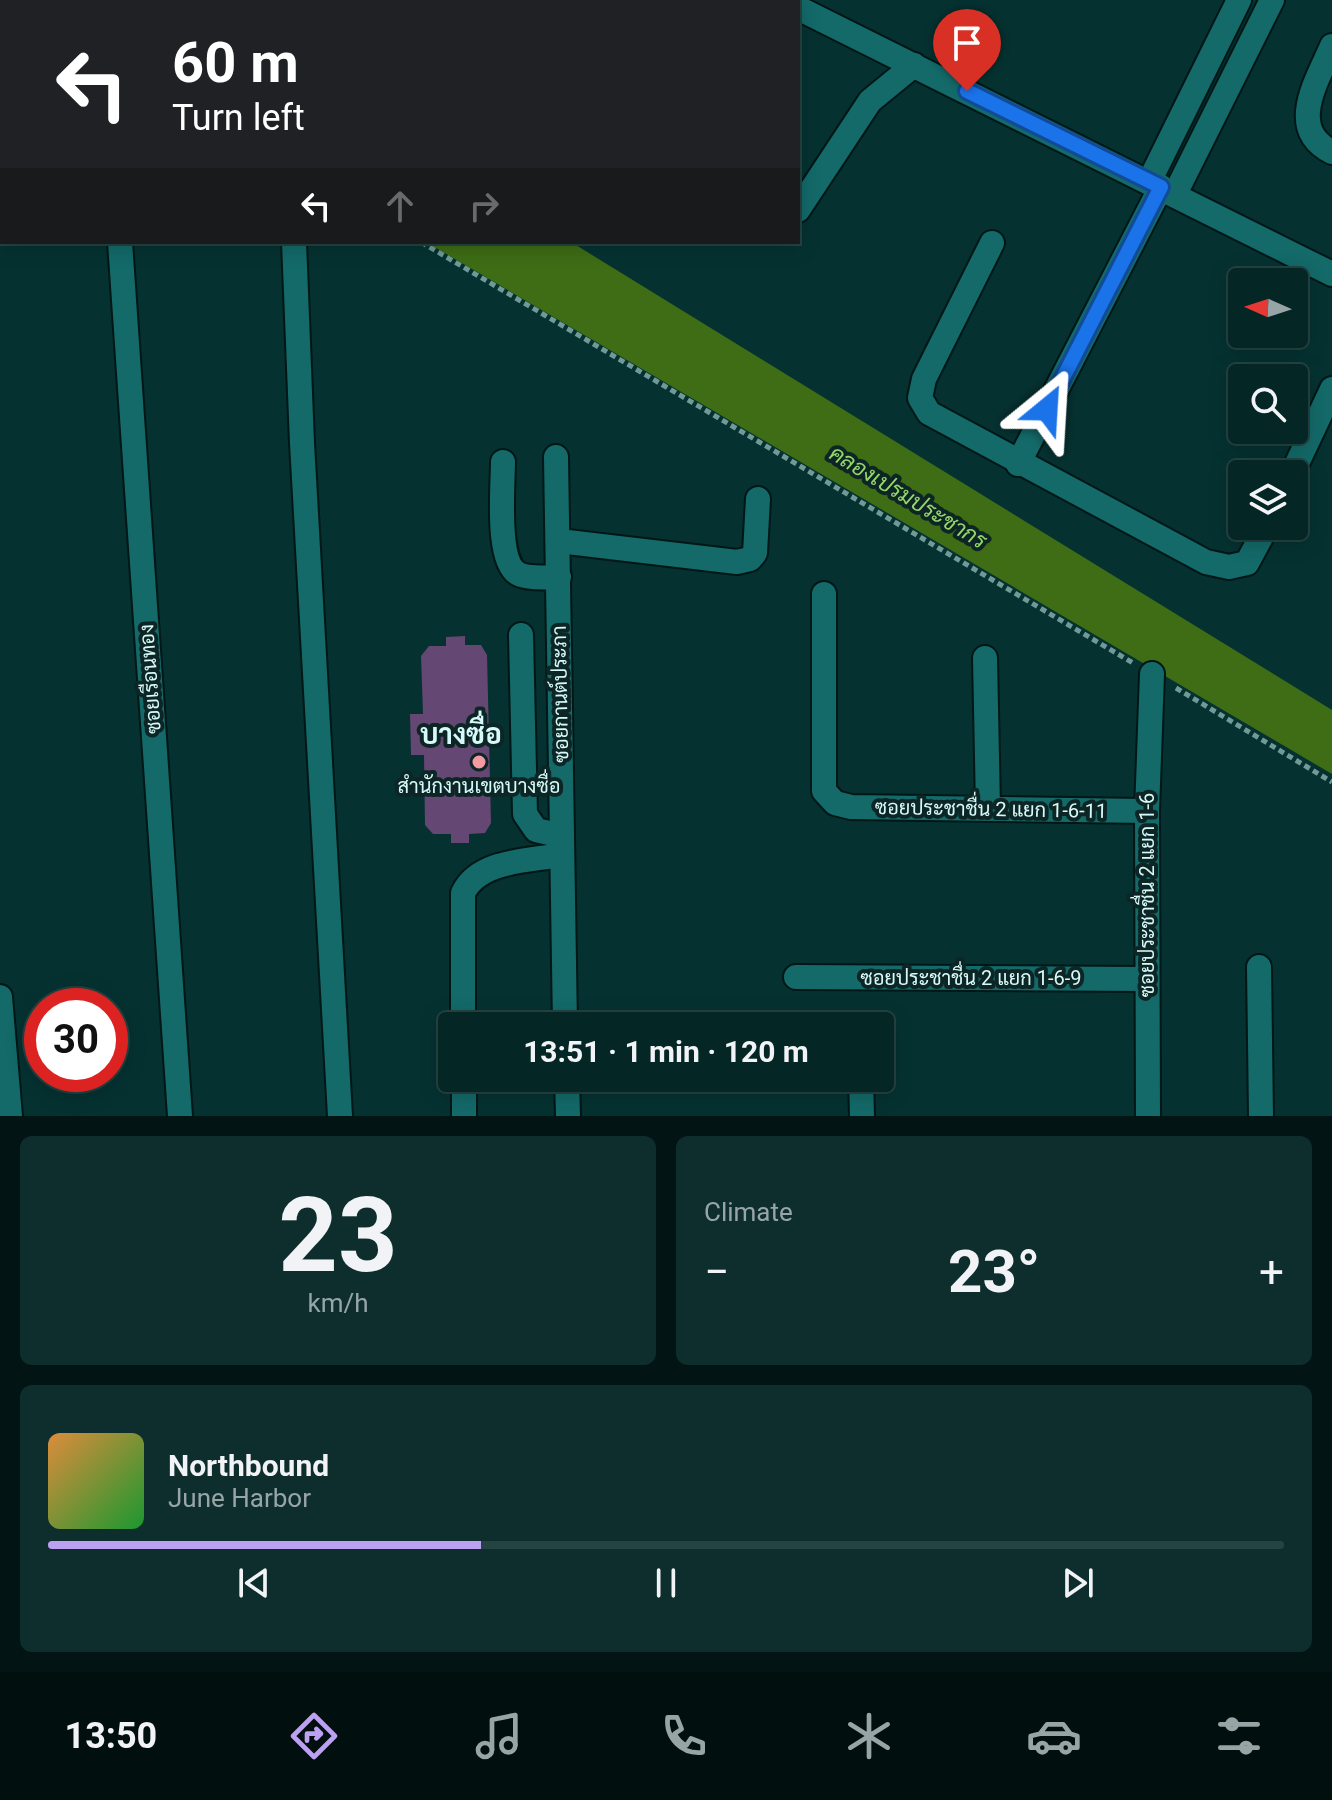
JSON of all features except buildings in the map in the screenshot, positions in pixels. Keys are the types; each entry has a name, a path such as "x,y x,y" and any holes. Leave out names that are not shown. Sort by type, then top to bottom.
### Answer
{"street":[{"path":"1162,187 1239,0"},
{"path":"1018,464 1162,187 1272,0"},
{"path":"800,9 1332,274"},
{"path":"1332,46 1313,90 1306,121 1316,144 1332,152"},
{"path":"800,207 870,101 914,65"},
{"path":"992,243 924,379 920,398 929,413 1018,464 1206,562 1229,567 1247,563 1259,540"},
{"name":"ซอยเรือนทอง","path":"120,244 180,1116"},
{"path":"294,244 302,459 340,1116"},
{"path":"1299,460 1332,389"},
{"name":"ซอยกานต์ประภา","path":"556,457 565,1012"},
{"path":"503,462 504,550 509,567 520,575 559,577"},
{"path":"559,541 737,562 750,559 755,553 758,499"},
{"name":"ซอยประชาชื่น 2 แยก 1-6-11","path":"824,594 824,791 835,803 851,807 1147,811"},
{"path":"521,635 525,814 536,830 561,846"},
{"path":"985,658 988,808"},
{"name":"ซอยประชาชื่น 2 แยก 1-6","path":"1148,1116 1147,811 1152,674"},
{"path":"463,1012 463,893 469,881 499,867 561,846"},
{"path":"1259,967 1261,1116"},
{"name":"ซอยประชาชื่น 2 แยก 1-6-9","path":"796,977 1146,979"},
{"path":"0,997 10,1116"},
{"path":"464,1092 464,1116"},
{"path":"567,1092 568,1116"},
{"path":"861,1092 862,1116"}],"path":[{"path":"424,244 1332,782"}],"water":[{"name":"คลองเปรมประชากร","path":"429,244 574,244 1332,710 1332,774"}],"place":[{"name":"สำนักงานเขตบางซื่อ","path":"479,762"}],"district":[{"name":"บางซื่อ","path":"461,734"}],"route":[{"path":"967,91 1161,187 1047,409"}]}
